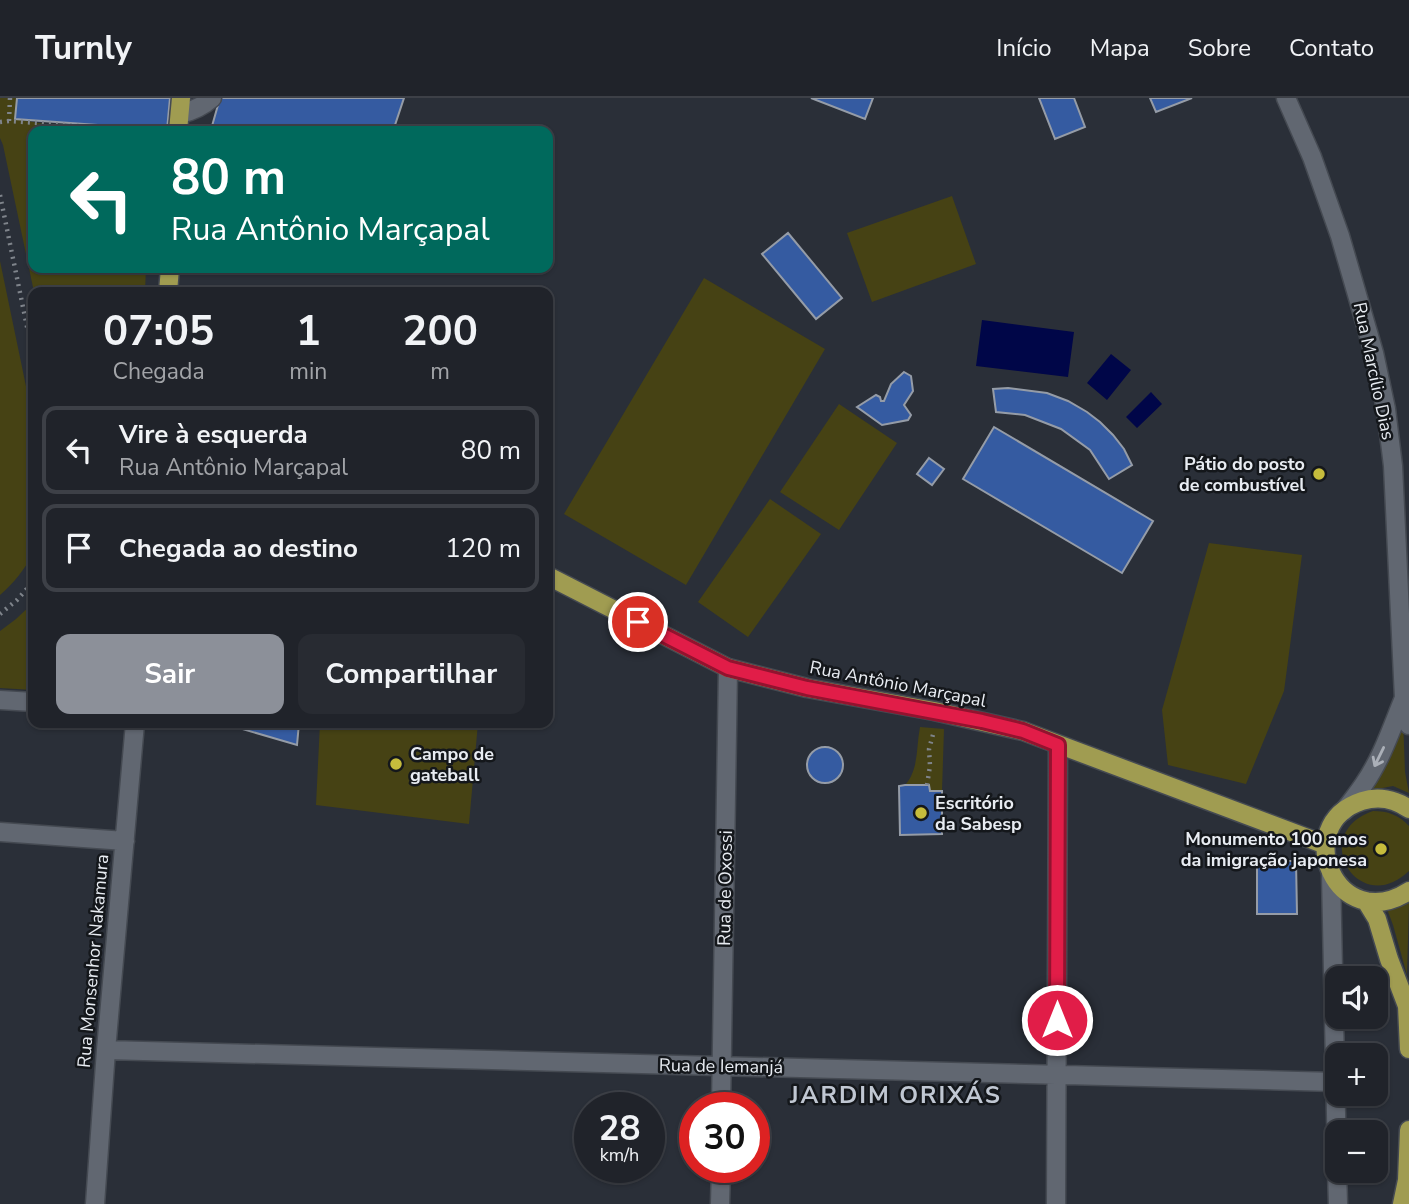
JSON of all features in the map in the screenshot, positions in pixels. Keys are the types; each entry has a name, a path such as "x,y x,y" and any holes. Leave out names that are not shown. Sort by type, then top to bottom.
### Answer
{"main road":[{"name":"Rua Antônio Marçapal","path":"553,579 728,668 807,688 934,711 1023,731 1326,845"},
{"path":"1409,809 1392,800 1367,800 1355,804 1335,821 1326,845 1326,860 1331,874 1352,896 1366,901 1382,902 1398,898 1409,891"},
{"path":"1366,901 1377,919 1389,959 1408,1004 1409,1049"},
{"path":"1402,1204 1408,1182 1409,1130"}],"street":[{"path":"180,114 194,111 212,98"},
{"name":"Rua Marcílio Dias","path":"1286,98 1312,157 1340,236 1377,365 1386,409 1404,609 1404,698 1409,725"},
{"name":"Rua de Oxossi","path":"721,1092 728,668"},
{"name":"Rua Marcílio Dias","path":"1344,811 1372,772 1404,698"},
{"path":"0,700 28,702"},
{"name":"Rua Monsenhor Nakamura","path":"95,1204 135,728"},
{"path":"1056,1204 1058,745"},
{"path":"0,832 125,841"},
{"path":"1331,874 1334,1043"},
{"name":"Rua de Iemanjá","path":"106,1050 1325,1082"},
{"path":"720,1204 721,1183"},
{"path":"1337,1183 1338,1204"}],"path":[{"path":"9,121 10,98"},
{"path":"0,122 79,126"},
{"path":"0,195 28,332"},
{"path":"0,614 28,588"},
{"path":"927,785 929,744 935,729 934,711"}],"shaded area":[{"path":"0,98 17,98 15,119 75,126 28,126 28,264 3,145 0,138"},
{"path":"952,196 976,264 872,302 847,233"},
{"path":"0,261 28,396 28,562 0,595"},
{"path":"30,273 146,273 145,287 33,287"},
{"path":"704,278 825,349 686,585 564,514"},
{"path":"982,320 1074,332 1068,377 976,366"},
{"path":"1111,354 1131,370 1107,400 1087,383"},
{"path":"1151,392 1162,404 1137,428 1126,417"},
{"path":"839,404 897,443 839,530 780,492"},
{"path":"770,499 821,534 748,637 698,602"},
{"path":"1209,543 1302,555 1284,691 1246,784 1168,765 1162,710"},
{"path":"28,608 28,690 0,688 0,631"},
{"path":"1403,718 1405,772 1409,793 1393,786 1372,790 1382,773"},
{"path":"920,727 944,729 942,791 930,791 929,785 905,785 915,765"},
{"name":"Campo de gateball","path":"320,728 478,728 469,824 316,805"},
{"path":"1373,811 1393,814 1409,826 1409,871 1390,883 1373,885 1358,879 1348,868 1342,853 1344,837 1354,822"},
{"path":"1409,903 1407,975 1387,909"}],"building":[{"path":"17,98 170,98 167,126 112,126 15,119"},
{"path":"220,98 404,98 395,126 212,126"},
{"path":"811,98 873,98 865,119"},
{"path":"1039,98 1074,98 1085,127 1055,139"},
{"path":"1150,98 1192,98 1156,112"},
{"path":"788,233 842,298 816,319 762,254"},
{"path":"904,372 911,376 913,391 904,405 911,415 908,420 882,425 857,407 876,395 884,401 891,384"},
{"path":"1008,388 1047,393 1087,412 1113,435 1132,465 1109,479 1090,450 1061,429 1025,415 996,412 993,389"},
{"path":"994,427 1153,521 1122,573 963,479"},
{"path":"929,458 944,469 932,485 917,474"},
{"path":"239,728 299,728 297,745"},
{"path":"825,747 838,752 843,765 838,778 825,783 812,778 807,765 812,752"},
{"name":"Escritório da Sabesp","path":"929,785 930,791 942,791 942,834 900,835 899,786"},
{"path":"1257,861 1296,861 1297,914 1257,914"}],"place":[{"name":"Pátio do posto de combustível","path":"1319,474"},
{"name":"Campo de gateball","path":"396,764"},
{"name":"Escritório da Sabesp","path":"921,813"},
{"name":"Monumento 100 anos da imigração japonesa","path":"1381,849"}],"district":[{"name":"JARDIM ORIXÁS","path":"896,1095"}],"route":[{"path":"638,622 728,668 807,688 982,721 1023,731 1058,745 1057,1020"}]}
